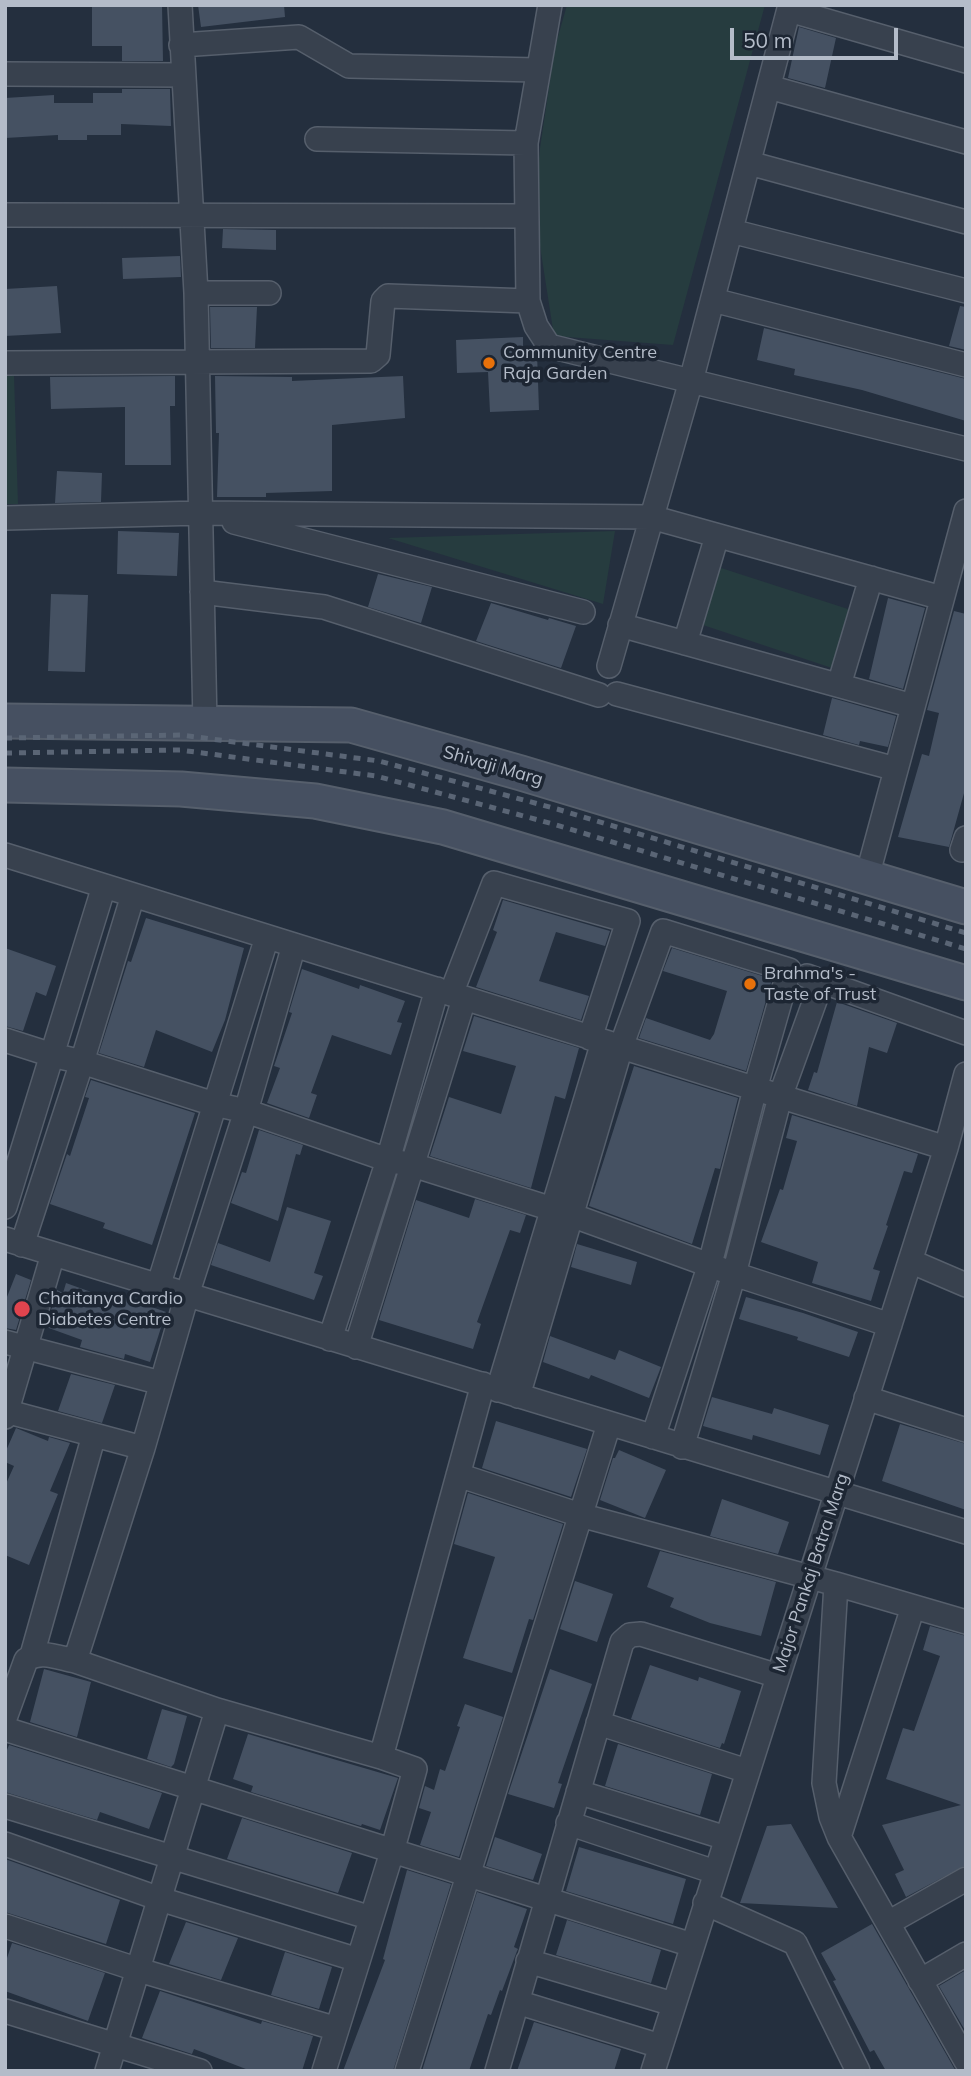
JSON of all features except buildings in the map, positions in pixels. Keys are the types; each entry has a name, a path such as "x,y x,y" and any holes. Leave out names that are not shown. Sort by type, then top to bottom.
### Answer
{"main road":[{"name":"Shivaji Marg","path":"5,721 351,725 966,907"},
{"path":"5,785 208,791 315,801 443,827 966,983"}],"street":[{"path":"180,5 195,293 205,724"},
{"path":"550,5 526,143 528,301 536,326 549,346 966,449"},
{"path":"609,666 691,381 789,7 966,61"},
{"path":"181,45 299,37 349,66 538,70"},
{"path":"5,74 183,75"},
{"path":"769,87 966,142"},
{"path":"317,139 526,143"},
{"path":"749,163 966,222"},
{"path":"5,215 526,216"},
{"path":"731,231 966,291"},
{"path":"195,293 269,293"},
{"path":"5,363 371,361 378,355 383,304 388,296 528,301"},
{"path":"713,300 966,365"},
{"path":"867,877 966,511"},
{"path":"200,513 583,612"},
{"path":"5,518 200,513 651,517 942,598"},
{"path":"685,643 717,536"},
{"path":"839,685 871,578"},
{"path":"202,592 324,607 608,695 896,769"},
{"path":"620,625 913,706"},
{"path":"5,855 946,1148"},
{"path":"330,1339 388,1160 495,883 789,970 966,1033"},
{"path":"5,1207 104,886"},
{"path":"133,895 82,1062 14,1242 966,1532"},
{"path":"381,1757 458,1475 500,1390 561,1212 605,1042 628,921"},
{"path":"605,1042 663,931"},
{"path":"159,1287 267,937"},
{"path":"75,1661 246,1111 294,945"},
{"path":"653,1437 710,1264 789,970"},
{"path":"682,1447 734,1274 780,1097 822,981"},
{"path":"356,1347 414,1165 451,994"},
{"path":"5,1040 214,1104 246,1111 388,1160 414,1165 561,1212 734,1274 890,1325"},
{"name":"Major Pankaj Batra Marg","path":"653,2071 946,1148 966,1074"},
{"path":"52,1254 15,1345 6,1413 142,1448"},
{"path":"910,1261 966,1285"},
{"path":"15,1345 161,1384"},
{"path":"866,1398 966,1430"},
{"path":"407,2071 609,1424"},
{"path":"32,1655 94,1435"},
{"path":"458,1475 580,1515 966,1622"},
{"path":"836,1584 824,1783 831,1817 839,1837 966,2061"},
{"path":"839,1837 913,1606"},
{"path":"497,2071 622,1642 630,1635 641,1633 778,1676"},
{"path":"5,1718 26,1660 32,1655 40,1654 75,1661 217,1710 415,1769 324,2071"},
{"path":"107,2071 217,1710"},
{"path":"598,1723 747,1771"},
{"path":"5,1729 692,1945"},
{"path":"578,1792 726,1838"},
{"path":"5,1806 371,1918"},
{"path":"568,1823 715,1872"},
{"path":"5,1844 160,1899 358,1960"},
{"path":"887,1923 966,1879"},
{"path":"705,1903 795,1943 858,2071"},
{"path":"5,1926 139,1970 337,2029"},
{"path":"920,1981 966,1954"},
{"path":"528,1961 673,2004"},
{"path":"517,2002 660,2046"},
{"path":"5,2011 200,2071"}],"green space":[{"path":"567,5 765,5 673,345 554,336 535,214 540,148 555,47"},
{"path":"5,375 14,375 18,504 5,504"},
{"path":"615,531 603,604 388,538"},
{"path":"718,567 851,610 832,668 700,624"}],"railway":[{"path":"5,738 181,735 379,761 557,809 966,933"},
{"path":"5,753 180,750 376,776 553,824 966,949"}],"place":[{"name":"Community Centre Raja Garden","path":"489,363"},
{"name":"Brahma's - Taste of Trust","path":"750,984"},
{"name":"Chaitanya Cardio Diabetes Centre","path":"22,1309"}]}
